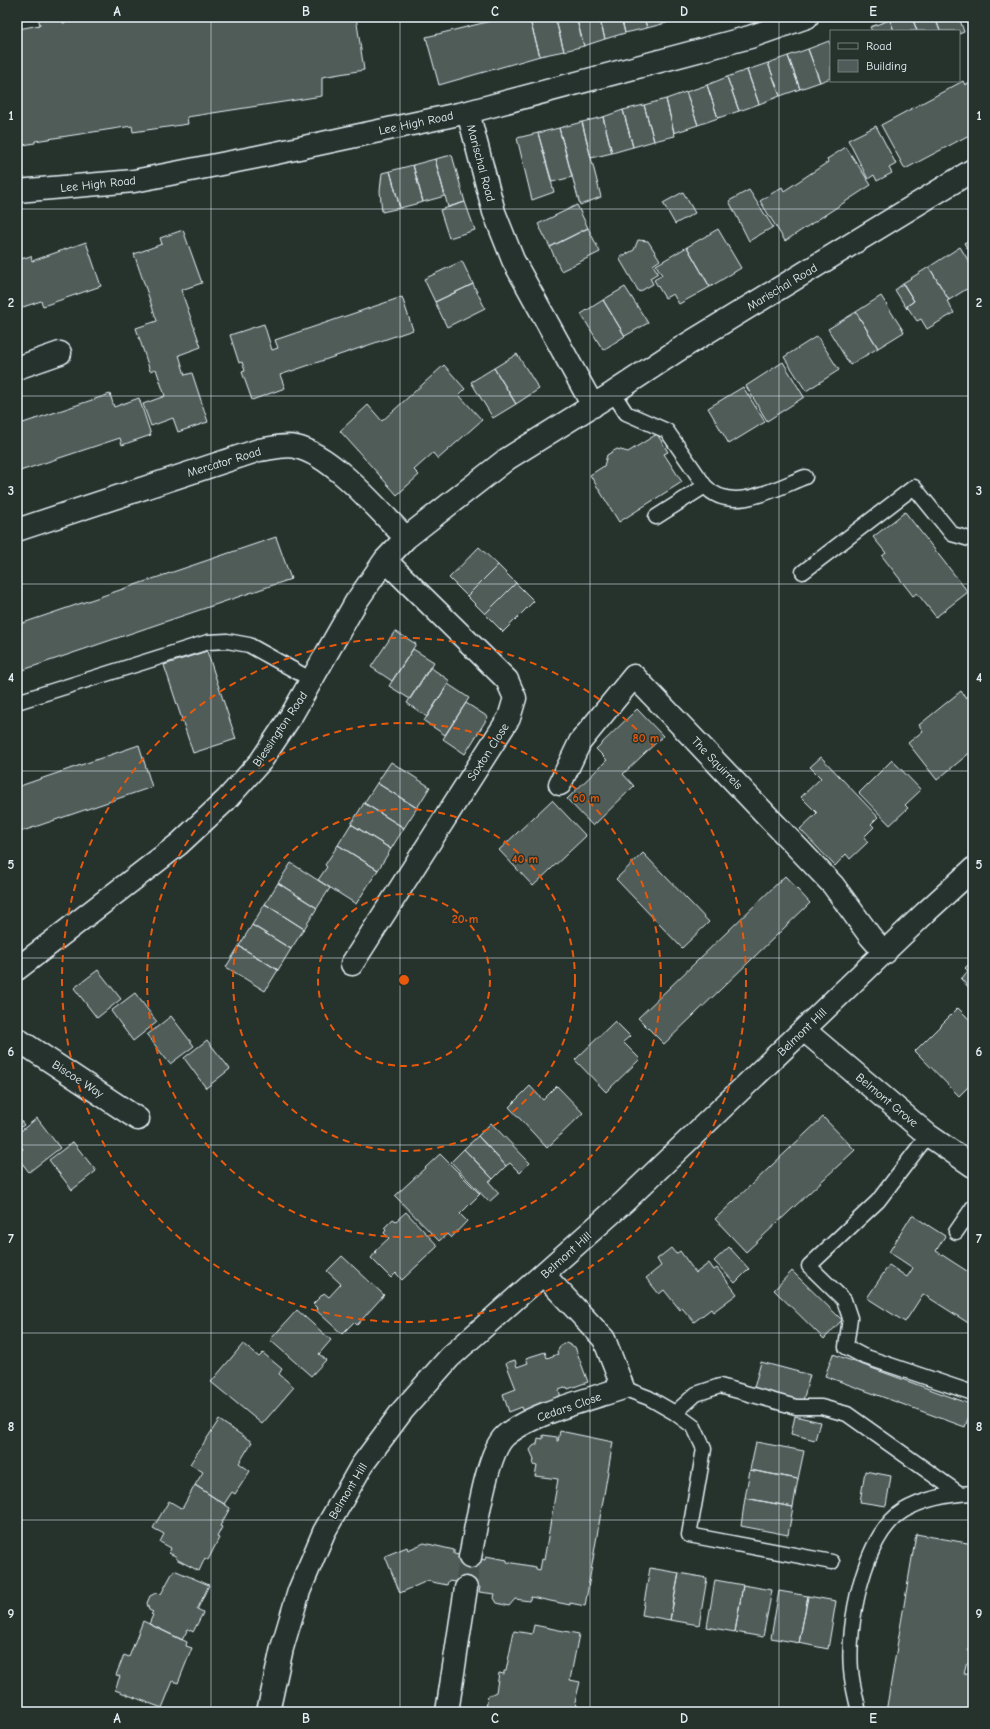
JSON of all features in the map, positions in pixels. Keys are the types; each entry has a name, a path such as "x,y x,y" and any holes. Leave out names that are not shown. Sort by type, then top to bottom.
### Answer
{"main road":[{"name":"Lee High Road","path":"17,191 134,181 257,157 468,112 750,36 807,17"},
{"name":"Marischal Road","path":"468,112 494,212 513,260 593,406"},
{"name":"Marischal Road","path":"507,459 593,406 678,350 973,170"},
{"path":"17,368 60,353"},
{"name":"Mercator Road","path":"17,530 259,450 295,446 321,458 345,477 406,538"},
{"name":"Blessington Road","path":"17,969 179,844 226,800 260,761 291,716 356,602 385,560 406,538 507,459"},
{"name":"Saxton Close","path":"352,964 510,718 515,698 508,680 385,560"},
{"name":"The Squirrels","path":"560,784 580,742 634,676 833,884 870,936 885,953"},
{"name":"Belmont Hill","path":"268,1712 282,1648 299,1590 324,1532 362,1465 403,1410 450,1357 496,1314 544,1275 624,1202 973,870"},
{"name":"Belmont Grove","path":"804,1030 928,1135 973,1166"},
{"name":"Biscoe Way","path":"17,1039 138,1119"},
{"path":"544,1275 604,1339 623,1388"},
{"name":"Cedars Close","path":"470,1557 492,1457 504,1436 525,1422 623,1388"},
{"path":"447,1712 466,1588"}],"lane":[{"path":"613,393 626,413 667,431 711,493 721,497 735,499 752,498 805,477"},
{"path":"656,518 705,486"},
{"path":"803,572 914,487 952,534 973,540"},
{"path":"17,702 208,642 227,641 249,645 312,680"},
{"path":"928,1135 878,1201 809,1266 844,1300 850,1318 846,1347 863,1356 973,1394"},
{"path":"956,1232 973,1207"},
{"path":"675,1413 696,1394 720,1386 796,1407 821,1407 847,1414 967,1493"},
{"path":"623,1388 649,1398 675,1413 694,1427 704,1449 689,1535 832,1562"},
{"path":"859,1712 851,1670 851,1636 857,1599 866,1564 883,1529 902,1511 922,1502 967,1493"}],"building":[{"path":"38,17 62,17 63,23 100,17 356,17 364,70 322,77 322,96 187,117 188,124 133,132 132,126 35,141 35,143 17,146 17,26 18,29 40,25"},
{"path":"507,17 529,17 540,56 439,85 426,37"},
{"path":"529,17 555,17 564,51 540,56"},
{"path":"555,17 576,17 584,46 564,51"},
{"path":"576,17 599,17 605,39 584,46"},
{"path":"599,17 621,17 625,33 605,39"},
{"path":"621,17 644,17 647,28 625,33"},
{"path":"644,17 664,17 666,23 647,28"},
{"path":"664,17 684,17 684,18 666,23"},
{"path":"898,17 912,17 917,30 894,30 890,20"},
{"path":"912,17 935,17 940,30 917,30"},
{"path":"935,17 959,17 964,32 960,34 960,30 940,30"},
{"path":"964,17 973,17 973,33"},
{"path":"890,20 894,30 872,30 870,27"},
{"path":"829,41 830,78 820,82 808,49"},
{"path":"808,49 820,82 800,89 788,56"},
{"path":"788,56 800,89 780,96 768,63"},
{"path":"768,63 780,96 759,104 747,70"},
{"path":"747,70 759,104 739,111 727,77"},
{"path":"727,77 739,111 718,118 707,85"},
{"path":"963,81 965,85 971,82 973,86 973,133 905,169 881,125"},
{"path":"707,85 718,118 698,125 686,92"},
{"path":"686,92 698,125 674,133 666,99"},
{"path":"666,99 675,136 654,141 644,105"},
{"path":"644,105 654,141 633,147 623,110"},
{"path":"623,110 633,147 612,153 603,117"},
{"path":"603,117 612,153 591,158 582,122"},
{"path":"582,122 601,197 580,205 559,128"},
{"path":"876,126 896,164 889,168 892,173 877,181 874,175 868,179 848,140"},
{"path":"559,128 572,177 552,182 538,133"},
{"path":"538,133 554,192 532,200 517,138"},
{"path":"846,147 871,185 785,241 760,201 782,187 784,191 828,162 827,159"},
{"path":"452,155 465,202 448,207 435,159"},
{"path":"435,159 445,196 423,202 413,165"},
{"path":"413,165 423,202 400,208 390,171"},
{"path":"390,171 400,208 382,212 380,191 382,173"},
{"path":"749,190 773,227 749,241 729,201"},
{"path":"683,192 695,213 675,224 663,203"},
{"path":"465,202 475,230 449,238 440,210"},
{"path":"577,205 588,228 550,247 538,224"},
{"path":"588,228 600,252 561,271 550,247"},
{"path":"718,229 741,268 710,287 687,247"},
{"path":"183,230 202,283 181,290 201,347 179,355 185,375 192,373 208,422 178,432 173,418 151,426 143,404 165,396 156,369 150,371 136,328 157,321 134,254 162,244 160,238"},
{"path":"973,238 973,257 964,243"},
{"path":"638,240 648,241 660,260 653,265 658,273 650,278 653,284 639,292 619,258 634,250"},
{"path":"86,242 101,286 43,306 41,301 17,309 17,260 31,256 32,261"},
{"path":"687,247 710,287 679,304 673,294 665,298 654,280 662,275 656,265"},
{"path":"960,247 973,268 973,285 949,300 929,267"},
{"path":"462,261 473,284 435,302 424,279"},
{"path":"929,267 949,300 947,301 954,313 927,329 921,319 917,321 908,308 907,306 914,301 903,283"},
{"path":"473,284 485,308 447,327 435,302"},
{"path":"903,284 914,301 907,306 907,309 895,290"},
{"path":"625,287 648,323 625,336 603,300"},
{"path":"881,296 904,332 878,348 856,312"},
{"path":"402,297 413,330 280,375 285,388 252,400 242,372 245,371 242,362 239,363 230,335 264,324 272,350 278,348 275,340"},
{"path":"603,300 625,336 603,350 581,314"},
{"path":"856,312 878,348 850,365 828,329"},
{"path":"817,336 839,370 806,391 784,357"},
{"path":"517,354 539,389 516,404 494,368"},
{"path":"783,362 804,397 767,421 746,386"},
{"path":"444,365 465,389 459,395 482,420 438,459 433,453 414,470 419,475 397,495 340,431 368,405 382,421"},
{"path":"494,368 516,404 493,418 471,382"},
{"path":"743,387 765,422 729,444 708,408"},
{"path":"110,394 114,407 139,398 151,435 122,445 120,438 17,472 17,425"},
{"path":"657,434 668,452 664,454 682,482 619,522 590,475 604,466 607,455 617,449 628,452"},
{"path":"905,512 968,592 936,617 917,593 913,596 882,556 886,553 873,537"},
{"path":"276,537 291,579 17,672 17,625"},
{"path":"479,547 498,565 467,596 449,578"},
{"path":"498,565 516,583 485,614 467,596"},
{"path":"516,583 534,601 503,632 485,614"},
{"path":"395,631 416,644 392,681 371,667"},
{"path":"413,649 434,662 410,699 389,686"},
{"path":"207,651 236,739 193,753 164,665"},
{"path":"430,667 450,681 427,717 407,703"},
{"path":"448,684 469,698 445,735 424,721"},
{"path":"961,691 966,698 973,692 973,750 937,780 908,743 923,731 919,725"},
{"path":"466,703 488,717 465,754 443,739"},
{"path":"637,709 663,736 623,774 634,786 593,826 567,799 607,760 596,749"},
{"path":"139,745 152,787 17,833 17,787"},
{"path":"821,757 878,817 871,824 874,827 864,837 868,842 850,859 846,854 835,866 800,829 817,813 801,797 821,778 810,767"},
{"path":"892,760 921,790 905,805 908,808 890,825 859,793"},
{"path":"391,762 430,787 417,808 377,783"},
{"path":"377,783 417,808 404,828 364,803"},
{"path":"552,800 586,836 533,886 499,850"},
{"path":"364,803 404,828 391,849 351,824"},
{"path":"351,824 391,849 378,870 338,845"},
{"path":"338,845 378,870 356,904 318,880 327,867 325,865"},
{"path":"643,853 709,922 682,948 616,879"},
{"path":"291,863 330,888 317,908 278,883"},
{"path":"785,876 810,903 664,1044 638,1018"},
{"path":"278,883 317,908 304,929 265,904"},
{"path":"265,904 304,929 291,949 252,925"},
{"path":"252,925 291,949 278,970 239,946"},
{"path":"239,946 278,970 265,991 226,967"},
{"path":"973,960 973,992 961,979 968,971 965,968"},
{"path":"98,970 121,999 97,1018 74,988"},
{"path":"135,993 157,1022 133,1041 111,1011"},
{"path":"958,1008 973,1023 973,1082 959,1096 915,1051"},
{"path":"171,1016 194,1046 170,1064 147,1035"},
{"path":"615,1021 630,1036 623,1042 640,1059 606,1092 575,1060"},
{"path":"207,1040 230,1069 206,1088 184,1058"},
{"path":"530,1086 543,1100 557,1086 583,1113 547,1148 509,1107"},
{"path":"17,1116 24,1125 17,1130"},
{"path":"823,1117 855,1150 746,1252 715,1219"},
{"path":"37,1118 60,1148 29,1172 17,1157 17,1154 23,1149 17,1142 17,1134"},
{"path":"491,1123 530,1163 520,1173 510,1163 506,1166 478,1136"},
{"path":"478,1136 506,1166 493,1179 464,1149"},
{"path":"73,1142 96,1171 72,1190 49,1160"},
{"path":"464,1149 493,1179 489,1182 499,1193 489,1202 451,1162"},
{"path":"440,1154 480,1194 460,1214 467,1221 451,1238 447,1234 439,1241 395,1196"},
{"path":"406,1212 438,1246 402,1280 396,1273 391,1278 371,1258 376,1252 375,1251 389,1238 384,1233 386,1230 384,1228 393,1219 396,1221"},
{"path":"912,1215 945,1236 936,1251 973,1275 973,1326 923,1294 905,1322 867,1298 889,1265 907,1277 913,1268 889,1252"},
{"path":"729,1247 749,1269 735,1283 714,1261"},
{"path":"671,1248 676,1254 680,1251 696,1273 709,1263 714,1270 717,1268 737,1294 713,1312 711,1309 694,1322 682,1308 680,1310 664,1290 659,1294 646,1278 661,1266 657,1259"},
{"path":"342,1256 384,1295 357,1325 354,1322 342,1334 317,1311 318,1309 313,1304 324,1293 329,1297 341,1284 327,1271"},
{"path":"792,1271 842,1320 824,1339 774,1290"},
{"path":"297,1310 331,1340 319,1354 326,1360 311,1376 270,1340"},
{"path":"566,1343 575,1347 588,1382 568,1389 567,1387 559,1390 561,1398 524,1412 522,1407 509,1412 503,1394 516,1389 506,1363 515,1360 517,1367 528,1363 526,1358 545,1352 547,1358 558,1354 557,1352 561,1345"},
{"path":"243,1344 259,1357 263,1353 282,1369 279,1374 294,1387 262,1424 211,1382"},
{"path":"833,1354 973,1405 965,1427 825,1376"},
{"path":"761,1362 810,1375 803,1401 754,1388"},
{"path":"795,1416 820,1422 815,1440 791,1434"},
{"path":"219,1420 252,1442 239,1463 250,1471 235,1494 232,1492 224,1504 195,1485 203,1472 190,1464"},
{"path":"560,1431 613,1442 585,1606 570,1603 570,1605 531,1597 529,1601 515,1599 509,1606 497,1603 494,1598 495,1594 479,1592 480,1587 472,1585 472,1589 455,1586 456,1582 448,1581 447,1585 427,1581 400,1593 385,1556 407,1547 408,1550 424,1543 454,1550 454,1554 485,1560 486,1556 507,1560 507,1562 536,1567 536,1569 540,1570 542,1559 544,1560 558,1479 535,1476 537,1466 533,1465 534,1459 530,1450 537,1444 538,1438 543,1439 543,1435 557,1437 558,1441"},
{"path":"756,1442 804,1451 798,1479 750,1470"},
{"path":"750,1470 798,1479 793,1507 745,1498"},
{"path":"865,1471 891,1476 886,1506 860,1502"},
{"path":"195,1485 230,1508 220,1526 222,1527 217,1537 219,1538 208,1560 205,1558 199,1571 176,1559 177,1557 169,1553 171,1548 160,1542 164,1534 153,1528 169,1501 181,1508 183,1507"},
{"path":"745,1498 793,1507 788,1535 741,1526"},
{"path":"916,1534 973,1544 973,1621 971,1634 973,1637 973,1646 968,1650 973,1656 973,1660 966,1665 964,1673 973,1674 973,1712 886,1712"},
{"path":"650,1568 679,1573 670,1620 642,1615"},
{"path":"174,1570 209,1585 197,1610 203,1613 193,1632 188,1629 182,1640 149,1624 153,1615 151,1614 153,1612 149,1610 147,1603 150,1596 156,1593 161,1594"},
{"path":"679,1573 707,1578 699,1625 670,1620"},
{"path":"715,1580 743,1585 735,1632 707,1627"},
{"path":"743,1585 772,1590 763,1637 735,1632"},
{"path":"779,1591 808,1596 799,1643 771,1638"},
{"path":"808,1596 836,1601 828,1649 799,1643"},
{"path":"143,1621 187,1642 186,1646 192,1648 178,1683 173,1681 162,1708 115,1690 120,1676 116,1675 124,1655 129,1657"},
{"path":"534,1625 579,1634 570,1680 580,1682 575,1702 581,1712 488,1712 486,1709 488,1696 496,1692 499,1673 504,1674 504,1671 506,1671 514,1631 532,1634"}],"tunnel":[{"path":"466,1588 470,1557"}]}
